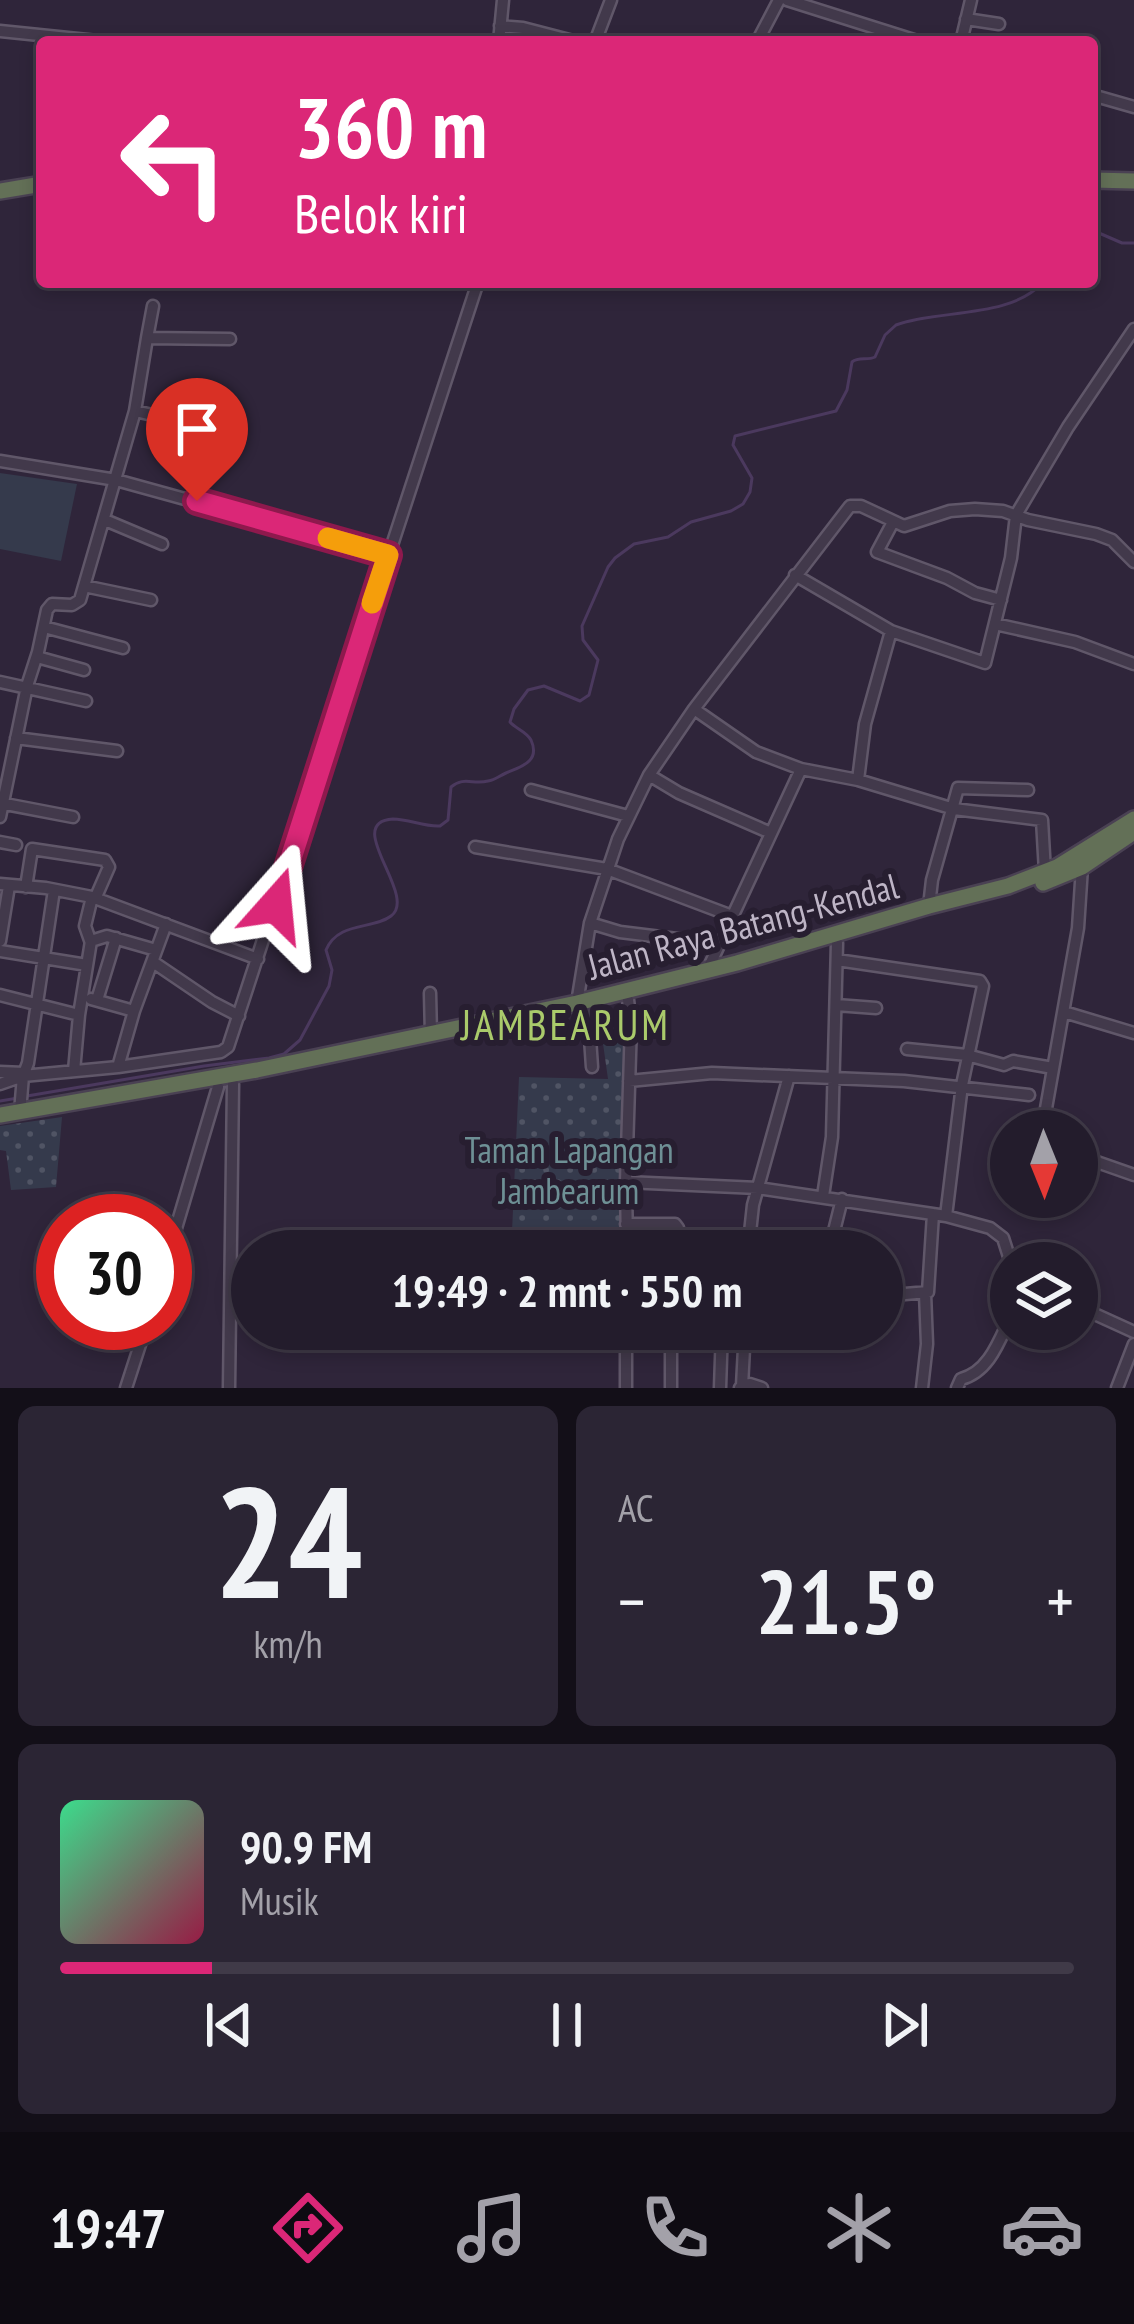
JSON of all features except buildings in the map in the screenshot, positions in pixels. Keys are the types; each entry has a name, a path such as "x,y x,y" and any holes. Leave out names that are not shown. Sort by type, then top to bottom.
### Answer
{"highway":[{"path":"1098,180 1134,182"},
{"path":"0,191 36,185"},
{"name":"Jalan Raya Batang-Kendal","path":"0,1119 24,1085 431,1035 628,1000 1008,886 1074,858 1134,820"},
{"name":"Jalan Raya Batang-Kendal","path":"0,1119 225,1085 582,1006 811,946 837,951 1082,867 1134,832"}],"street":[{"path":"499,36 503,0"},
{"path":"597,36 611,0"},
{"path":"761,36 783,0 900,36"},
{"path":"963,36 971,0"},
{"path":"967,19 999,24"},
{"path":"500,26 548,36"},
{"path":"0,31 49,36"},
{"path":"1098,97 1134,107"},
{"path":"0,1084 24,1085 72,1071 195,1066 225,1051 476,288"},
{"path":"0,817 6,760 17,734 48,607 77,603 105,520 135,411 153,306"},
{"path":"795,575 891,631 982,664 1011,557 1016,514 1134,329"},
{"path":"147,338 230,339"},
{"path":"135,411 213,429"},
{"path":"0,461 116,480 388,555"},
{"path":"592,1067 582,1006 590,923 628,816 649,775 694,709 850,506 861,506 904,526 975,509 1016,514 1112,540 1134,562"},
{"path":"105,520 162,544"},
{"path":"893,522 877,552 1001,600"},
{"path":"84,586 151,600"},
{"path":"994,624 1076,641 1134,664"},
{"path":"44,627 123,649"},
{"path":"858,780 866,724 891,631"},
{"path":"37,657 84,670"},
{"path":"0,682 86,701"},
{"path":"694,709 756,752 801,769 858,780 954,809 1042,820 1045,872"},
{"path":"0,728 117,752"},
{"path":"707,970 801,769"},
{"path":"649,775 772,833"},
{"path":"929,906 932,880 960,787 1028,790"},
{"path":"531,790 628,816"},
{"path":"1,803 73,817"},
{"path":"0,842 16,845"},
{"path":"475,848 607,869 732,916"},
{"path":"26,887 32,849 105,860 109,867 85,926 91,941 72,1071"},
{"path":"1046,1110 1078,928 1082,867"},
{"path":"0,941 4,885 93,898 257,959"},
{"path":"24,1085 54,890"},
{"path":"590,923 620,932 718,944"},
{"path":"118,1067 166,925"},
{"path":"91,941 116,938 155,956 212,1002 238,1016"},
{"path":"97,1000 116,938"},
{"path":"0,951 87,965"},
{"path":"823,1196 832,1137 837,951 980,981 983,986 962,1085 946,1216"},
{"path":"430,992 431,1035"},
{"path":"0,995 79,1015"},
{"path":"82,997 134,1011"},
{"path":"626,1230 628,1000"},
{"path":"836,1005 877,1008"},
{"path":"1064,1012 1134,1033"},
{"path":"907,1049 1053,1068"},
{"path":"629,1081 712,1073 962,1085 1025,1094 1026,1064"},
{"path":"0,1072 24,1085"},
{"path":"751,1230 789,1076"},
{"path":"189,1194 225,1085"},
{"path":"225,1085 229,1388"},
{"path":"1098,1162 1134,1174"},
{"path":"626,1182 758,1188 842,1199 946,1216 990,1228 1004,1242"},
{"path":"834,1230 842,1199"},
{"path":"922,1388 933,1214"},
{"path":"626,1224 675,1224 678,1230"},
{"path":"903,1294 925,1293"},
{"path":"1098,1316 1134,1332"},
{"path":"1117,1388 1134,1344"},
{"path":"126,1388 138,1350"},
{"path":"626,1350 626,1388"},
{"path":"671,1350 671,1388"},
{"path":"719,1388 721,1350"},
{"path":"744,1350 741,1387 762,1388"},
{"path":"957,1388 961,1379 976,1375 995,1350"}],"green space":[{"path":"0,473 77,484 61,561 0,549"},
{"name":"Taman Lapangan Jambearum","path":"626,1009 620,1230 512,1230 519,1077 608,1079 599,1015"},
{"path":"62,1117 56,1187 11,1190 6,1151 0,1150 0,1126"}],"waterway":[{"path":"1098,233 1134,243"},
{"path":"27,1096 284,1054 300,1040 329,986 332,970 326,950 332,941 347,930 384,920 397,906 377,846 379,823 393,819 440,826 448,820 451,787 490,780 528,762 533,754 531,740 510,722 528,690 544,686 580,701 589,695 598,660 583,640 582,626 615,558 634,544 668,537 691,522 743,504 752,478 733,445 735,436 836,411 847,390 852,362 875,357 885,335 896,325 994,308 1036,288"},
{"path":"0,1101 18,1098"}],"slow traffic":[{"path":"328,538 388,555 372,603"}],"district":[{"name":"JAMBEARUM","path":"566,1025"}],"route":[{"path":"197,501 388,555 276,905"}]}
